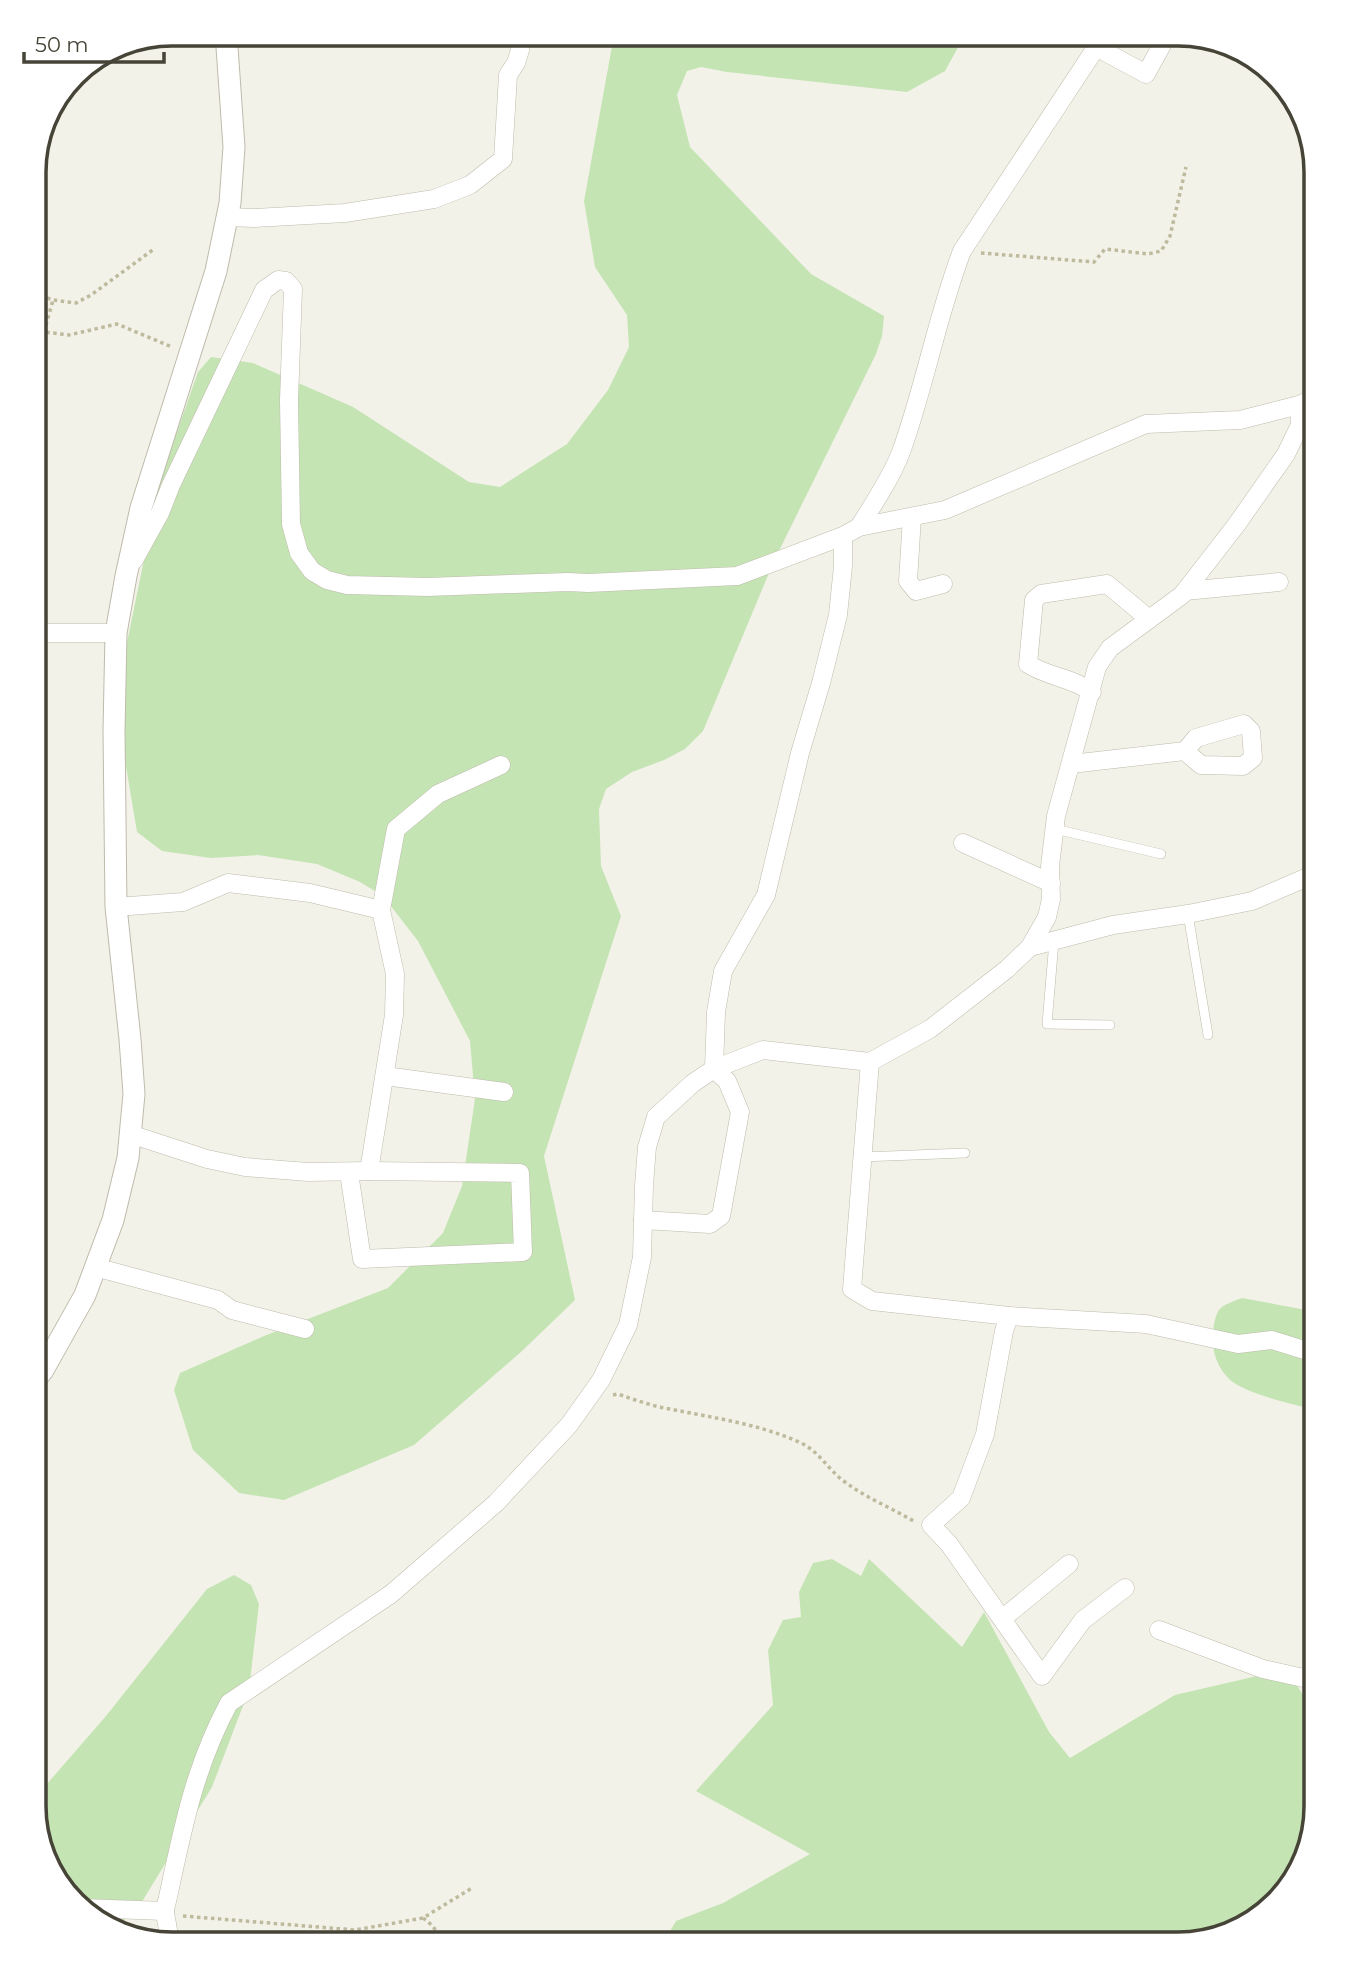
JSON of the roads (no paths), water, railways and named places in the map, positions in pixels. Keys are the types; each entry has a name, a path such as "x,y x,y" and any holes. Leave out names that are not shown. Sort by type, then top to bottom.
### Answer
{"street":[{"path":"46,1365 85,1295 113,1220 128,1158 134,1094 116,907 116,634 141,508 216,271 230,203 234,147 227,46"},
{"path":"227,216 254,218 345,213 434,200 470,185 503,159 508,75 516,63 520,46"},
{"path":"643,1220 710,1224 721,1216 740,1112 727,1081 714,1069 716,1012 723,971 766,895 800,753 838,615 843,566 851,532 900,454 952,276 962,251 1097,46"},
{"path":"1109,46 1146,74 1161,46"},
{"path":"126,576 160,513 264,290 278,280 286,281 293,289 289,400 291,524 299,553 312,571 327,580 347,585 427,587 737,576 851,532 945,510 1146,424 1240,420 1304,403"},
{"path":"169,1931 165,1911 184,1824 199,1770 214,1731 229,1703 391,1594 496,1503 569,1425 601,1380 628,1325 642,1257 647,1147 656,1117 693,1083 714,1069 764,1050 870,1062 930,1029 1007,969 1030,947 1046,917 1051,899 1050,866 1056,816 1097,667 1110,649 1185,592 1286,454 1300,425 1299,405"},
{"path":"912,517 908,581 916,591 943,584"},
{"path":"1185,592 1279,582"},
{"path":"1092,692 1028,664 1034,600 1041,594 1107,584 1149,620"},
{"path":"46,633 116,634"},
{"path":"1071,764 1185,751"},
{"path":"369,1171 394,1015 395,974 381,910 396,829 438,794 501,765"},
{"path":"963,843 1051,883"},
{"path":"1030,947 1113,925 1252,901 1304,879"},
{"path":"116,907 183,902 228,883 310,893 381,910"},
{"path":"870,1062 852,1289 872,1301 1009,1316 1146,1324 1238,1344 1272,1340 1304,1350"},
{"path":"385,1076 504,1092"},
{"path":"130,1134 207,1159 245,1167 309,1172 369,1171 520,1173 523,1252 362,1259 349,1172"},
{"path":"95,1267 218,1300 232,1310 305,1329"},
{"path":"1009,1316 985,1434 961,1498 931,1525 949,1544 1042,1676 1083,1620 1125,1588"},
{"path":"1002,1619 1069,1564"},
{"path":"1159,1630 1263,1669 1304,1678"},
{"path":"99,1909 165,1911"}],"lane":[{"path":"1055,829 1161,854"},
{"path":"1188,914 1208,1035"},
{"path":"1054,941 1047,1024 1110,1025"},
{"path":"862,1157 965,1153"}]}
